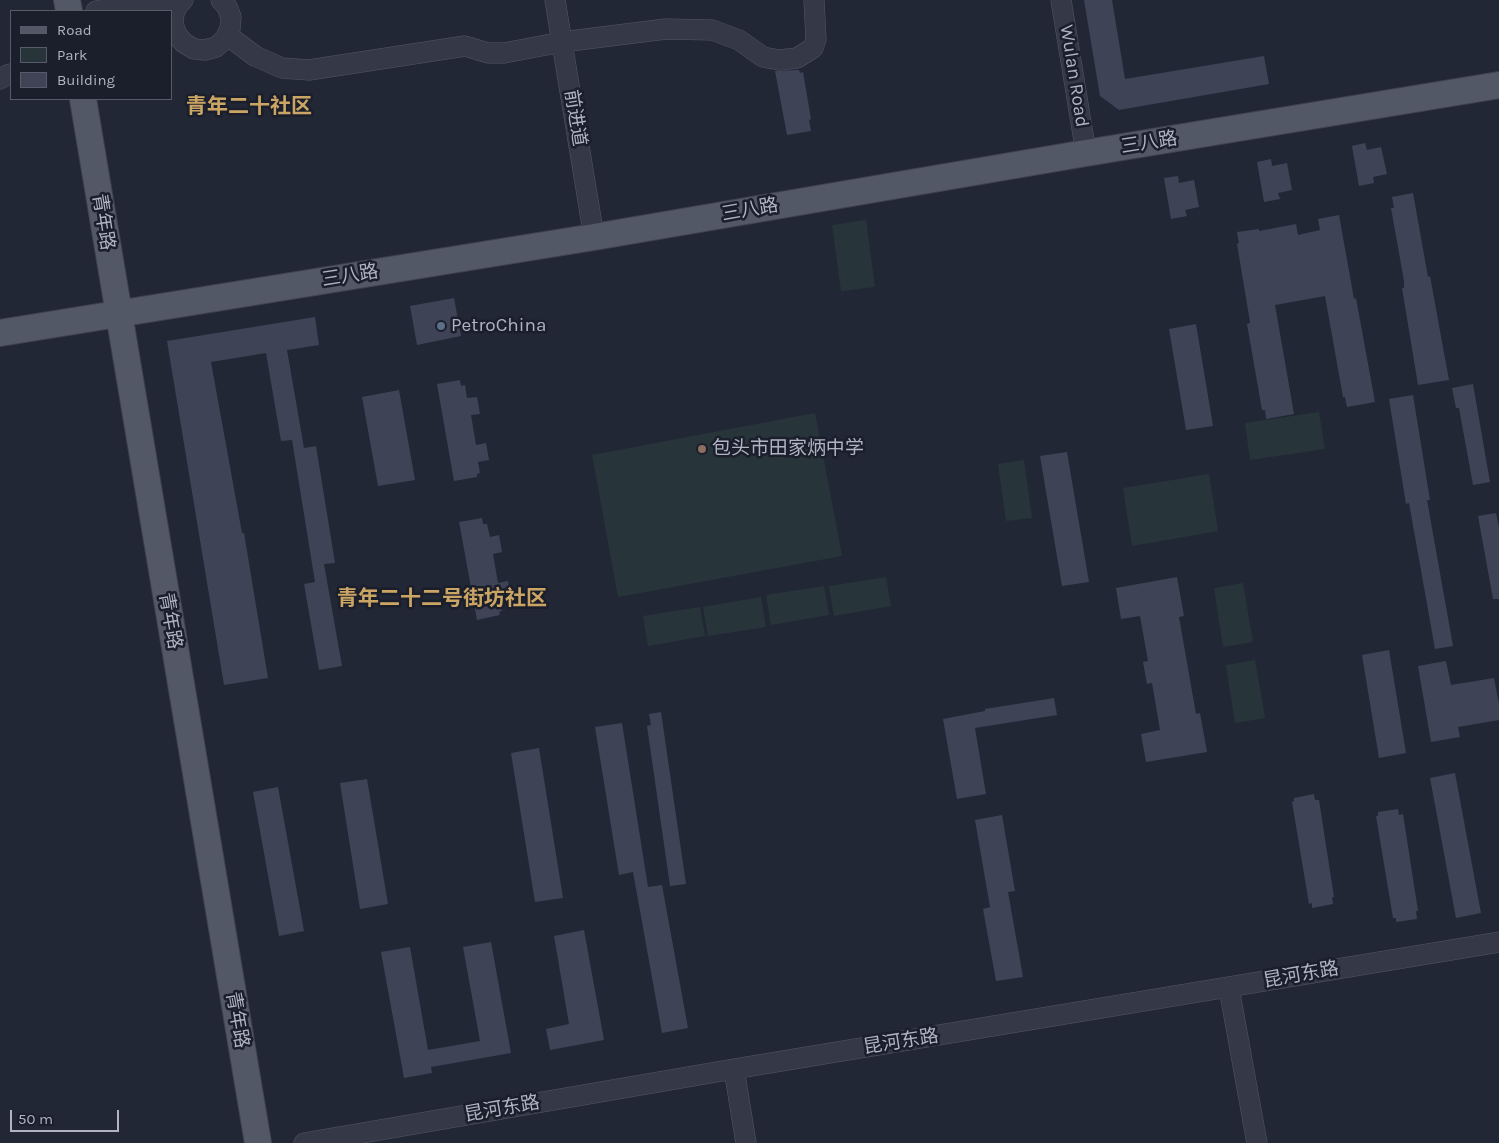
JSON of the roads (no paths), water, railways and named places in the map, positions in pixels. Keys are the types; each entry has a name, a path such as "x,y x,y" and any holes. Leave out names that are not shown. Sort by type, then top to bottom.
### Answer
{"main road":[{"name":"三八路","path":"0,333 594,237 1499,85"},
{"name":"青年路","path":"83,100 258,1143"}],"street":[{"path":"102,10 146,2 179,5 173,24 176,35 194,49 205,50 216,47 225,39 230,29 231,18 227,7 221,0"},
{"name":"前进道","path":"555,0 594,237"},
{"path":"227,35 255,56 282,68 309,70 465,46 488,53 504,53 562,42 666,29 712,30 739,40 763,57 779,60 797,58 812,48 816,39 814,0"},
{"name":"Wulan Road","path":"1061,0 1086,153"},
{"name":"昆河东路","path":"304,1143 734,1069 1499,942"},
{"path":"1229,988 1257,1143"},
{"path":"734,1069 746,1143"}],"place":[{"name":"PetroChina","path":"441,326"},
{"name":"包头市田家炳中学","path":"702,449"}],"district":[{"name":"青年二十社区","path":"249,107"},
{"name":"青年二十二号街坊社区","path":"442,599"}]}
